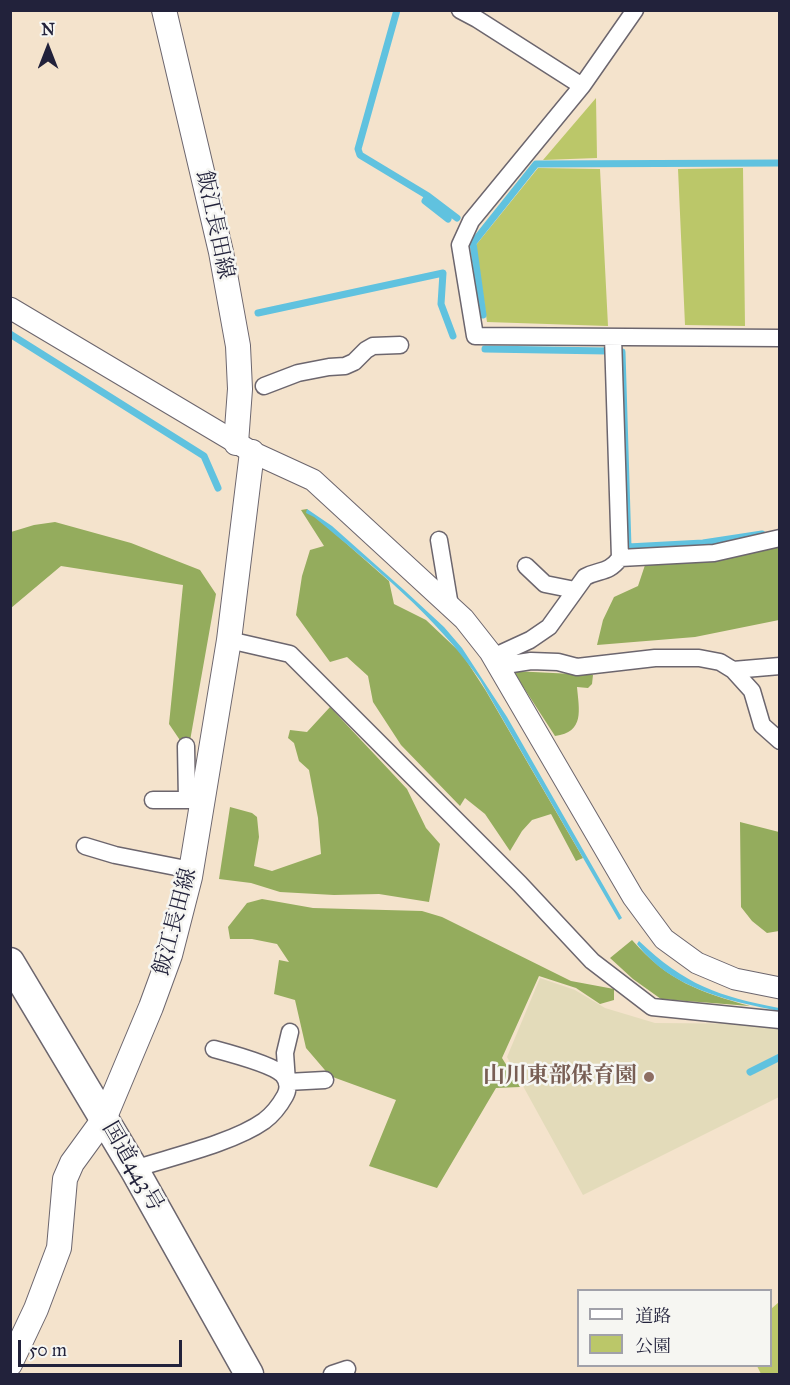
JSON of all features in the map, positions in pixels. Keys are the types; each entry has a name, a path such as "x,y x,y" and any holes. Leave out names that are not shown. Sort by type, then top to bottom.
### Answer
{"highway":[{"name":"国道443号","path":"10,962 134,1169 249,1374"}],"main road":[{"name":"飯江長田線","path":"10,1364 36,1309 59,1248 65,1179 72,1163 104,1119 170,955 191,870 195,800 229,640 244,448 238,346 221,252 164,10"}],"street":[{"path":"460,10 582,86"},
{"path":"635,10 582,86 471,221 460,245 467,338 780,338"},
{"path":"10,308 244,448 313,480 464,619 496,661 633,897 664,939 697,963 735,979 780,988"},
{"path":"496,661 549,627 585,577 592,573 605,572 614,567 620,558 613,337"},
{"path":"264,386 298,373 345,366 354,362 373,346 400,345"},
{"path":"620,558 714,553 780,537"},
{"path":"439,540 450,606"},
{"path":"526,566 545,584 575,590"},
{"path":"229,640 290,654 520,884 592,961 652,1007 780,1020"},
{"path":"496,661 558,662 577,667 655,658 699,658 720,662 734,670 752,691 762,725 780,741"},
{"path":"734,670 780,666"},
{"path":"153,800 195,800 186,746"},
{"path":"85,846 115,855 191,870"},
{"path":"134,1169 246,1131 265,1120 287,1092 285,1053 290,1032"},
{"path":"214,1049 282,1073 287,1082"},
{"path":"287,1082 325,1080"}],"shaded area":[{"name":"山川東部保育園","path":"540,978 575,990 605,1008 655,1023 779,1024 779,1097 583,1195 507,1057"}],"green space":[{"path":"596,98 597,158 543,160"},
{"path":"538,168 600,169 608,326 487,322 476,245"},
{"path":"743,168 745,326 685,325 678,169"},
{"path":"307,509 389,581 394,604 426,620 462,654 583,858 576,861 551,814 532,820 510,851 485,814 465,798 460,806 401,745 373,702 368,676 347,657 330,662 296,615 302,576 310,550 324,546 301,510"},
{"path":"55,522 131,543 200,570 216,594 188,752 169,724 183,585 61,566 11,608 11,532"},
{"path":"779,544 779,620 695,637 597,645 603,620 614,597 638,586 646,562"},
{"path":"513,671 593,675 592,684 588,688 577,687 579,712 576,725 565,734 555,736"},
{"path":"330,707 407,789 426,828 440,844 429,902 379,894 334,895 280,892 251,883 219,879 230,807 252,813 257,817 259,837 254,866 272,871 321,854 318,818 309,770 299,761 294,743 288,738 290,730 307,732"},
{"path":"740,822 779,832 779,931 767,933 752,921 741,907"},
{"path":"262,899 313,908 422,911 442,917 571,981 614,989 614,1000 600,1004 576,988 539,976 502,1058 520,1087 496,1088 437,1188 369,1166 396,1100 330,1076 306,1048 295,1000 274,994 279,960 289,962 277,944 252,939 230,939 228,927 247,903"},
{"path":"632,940 658,966 685,983 715,996 750,1006 661,999 633,979 610,958"},
{"path":"779,1302 779,1374 761,1374 758,1367 772,1367 772,1308"}],"water":[{"path":"307,509 332,526 404,590 444,627 462,648 507,717 622,918 619,920 480,680 462,656 444,634 403,593 359,554 306,513"},
{"path":"639,941 672,968 703,987 738,999 779,1008 779,1011 720,997 683,982 650,959 637,944"}],"waterway":[{"path":"397,10 358,149 360,155 428,196 457,218"},
{"path":"483,315 473,243 536,164 780,163"},
{"path":"428,196 425,201 448,219"},
{"path":"258,313 443,273 441,304 453,336"},
{"path":"10,334 204,456 218,488"},
{"path":"485,349 607,351"},
{"path":"622,352 628,547 703,543 762,534"},
{"path":"750,1072 780,1057"}],"place":[{"name":"山川東部保育園","path":"649,1077"}]}
